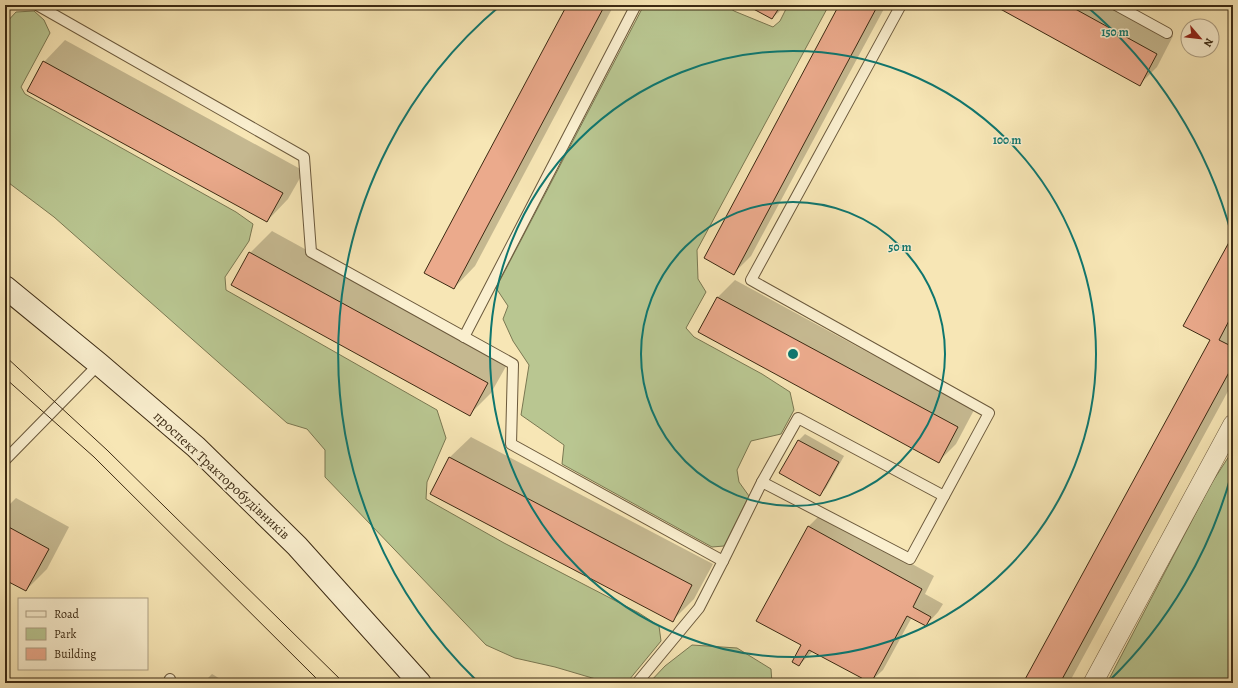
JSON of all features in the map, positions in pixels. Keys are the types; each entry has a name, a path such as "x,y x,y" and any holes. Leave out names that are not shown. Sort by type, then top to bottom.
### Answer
{"main road":[{"name":"проспект Тракторобудівників","path":"5,287 99,364 196,447 297,546 420,683"}],"street":[{"path":"1093,683 1233,424"}],"lane":[{"path":"37,5 304,157 311,252 513,364 511,444 723,561"},
{"path":"464,337 636,5"},
{"path":"762,482 910,559 989,413 751,280 901,5"},
{"path":"1116,5 1167,33"},
{"path":"5,460 99,364"},
{"path":"637,683 699,608 762,482 798,418 944,496"}],"green space":[{"path":"644,5 726,5 734,11 773,27 780,21 788,5 829,5 697,250 698,279 706,292 686,328 694,337 762,374 790,392 794,410 781,434 751,441 737,470 739,482 749,496 724,546 712,547 562,464 564,445 521,415 529,365 513,341 503,319 508,306 496,288"},
{"path":"34,11 44,20 50,33 21,87 25,94 236,212 253,224 249,241 225,277 226,290 437,410 446,438 427,482 426,499 504,543 639,613 659,626 661,641 629,680 599,680 555,667 515,658 486,645 325,477 325,450 307,429 287,423 54,217 5,180 5,24 16,12"},
{"path":"1233,450 1233,683 1107,683 1211,484"},
{"path":"692,645 737,648 771,669 772,683 649,683 665,666"}],"building":[{"path":"567,5 605,5 454,289 424,273"},
{"path":"746,5 781,5 772,19"},
{"path":"839,5 878,5 734,275 704,258"},
{"path":"993,5 1068,5 1157,54 1140,86"},
{"path":"43,61 283,193 267,222 27,91"},
{"path":"1233,235 1233,313 1219,340 1233,347 1233,365 1060,683 1023,683 1210,340 1183,326"},
{"path":"249,252 488,383 470,416 231,285"},
{"path":"717,297 958,427 939,463 698,332"},
{"path":"798,440 839,462 820,496 779,473"},
{"path":"449,457 692,585 673,622 430,494"},
{"path":"5,525 49,549 26,591 5,580"},
{"path":"808,526 922,589 913,607 931,617 926,626 907,616 871,683 809,650 799,666 792,662 801,645 756,621"}],"tram line":[{"path":"5,356 107,450 344,683"},
{"path":"5,378 94,457 321,683"}]}
